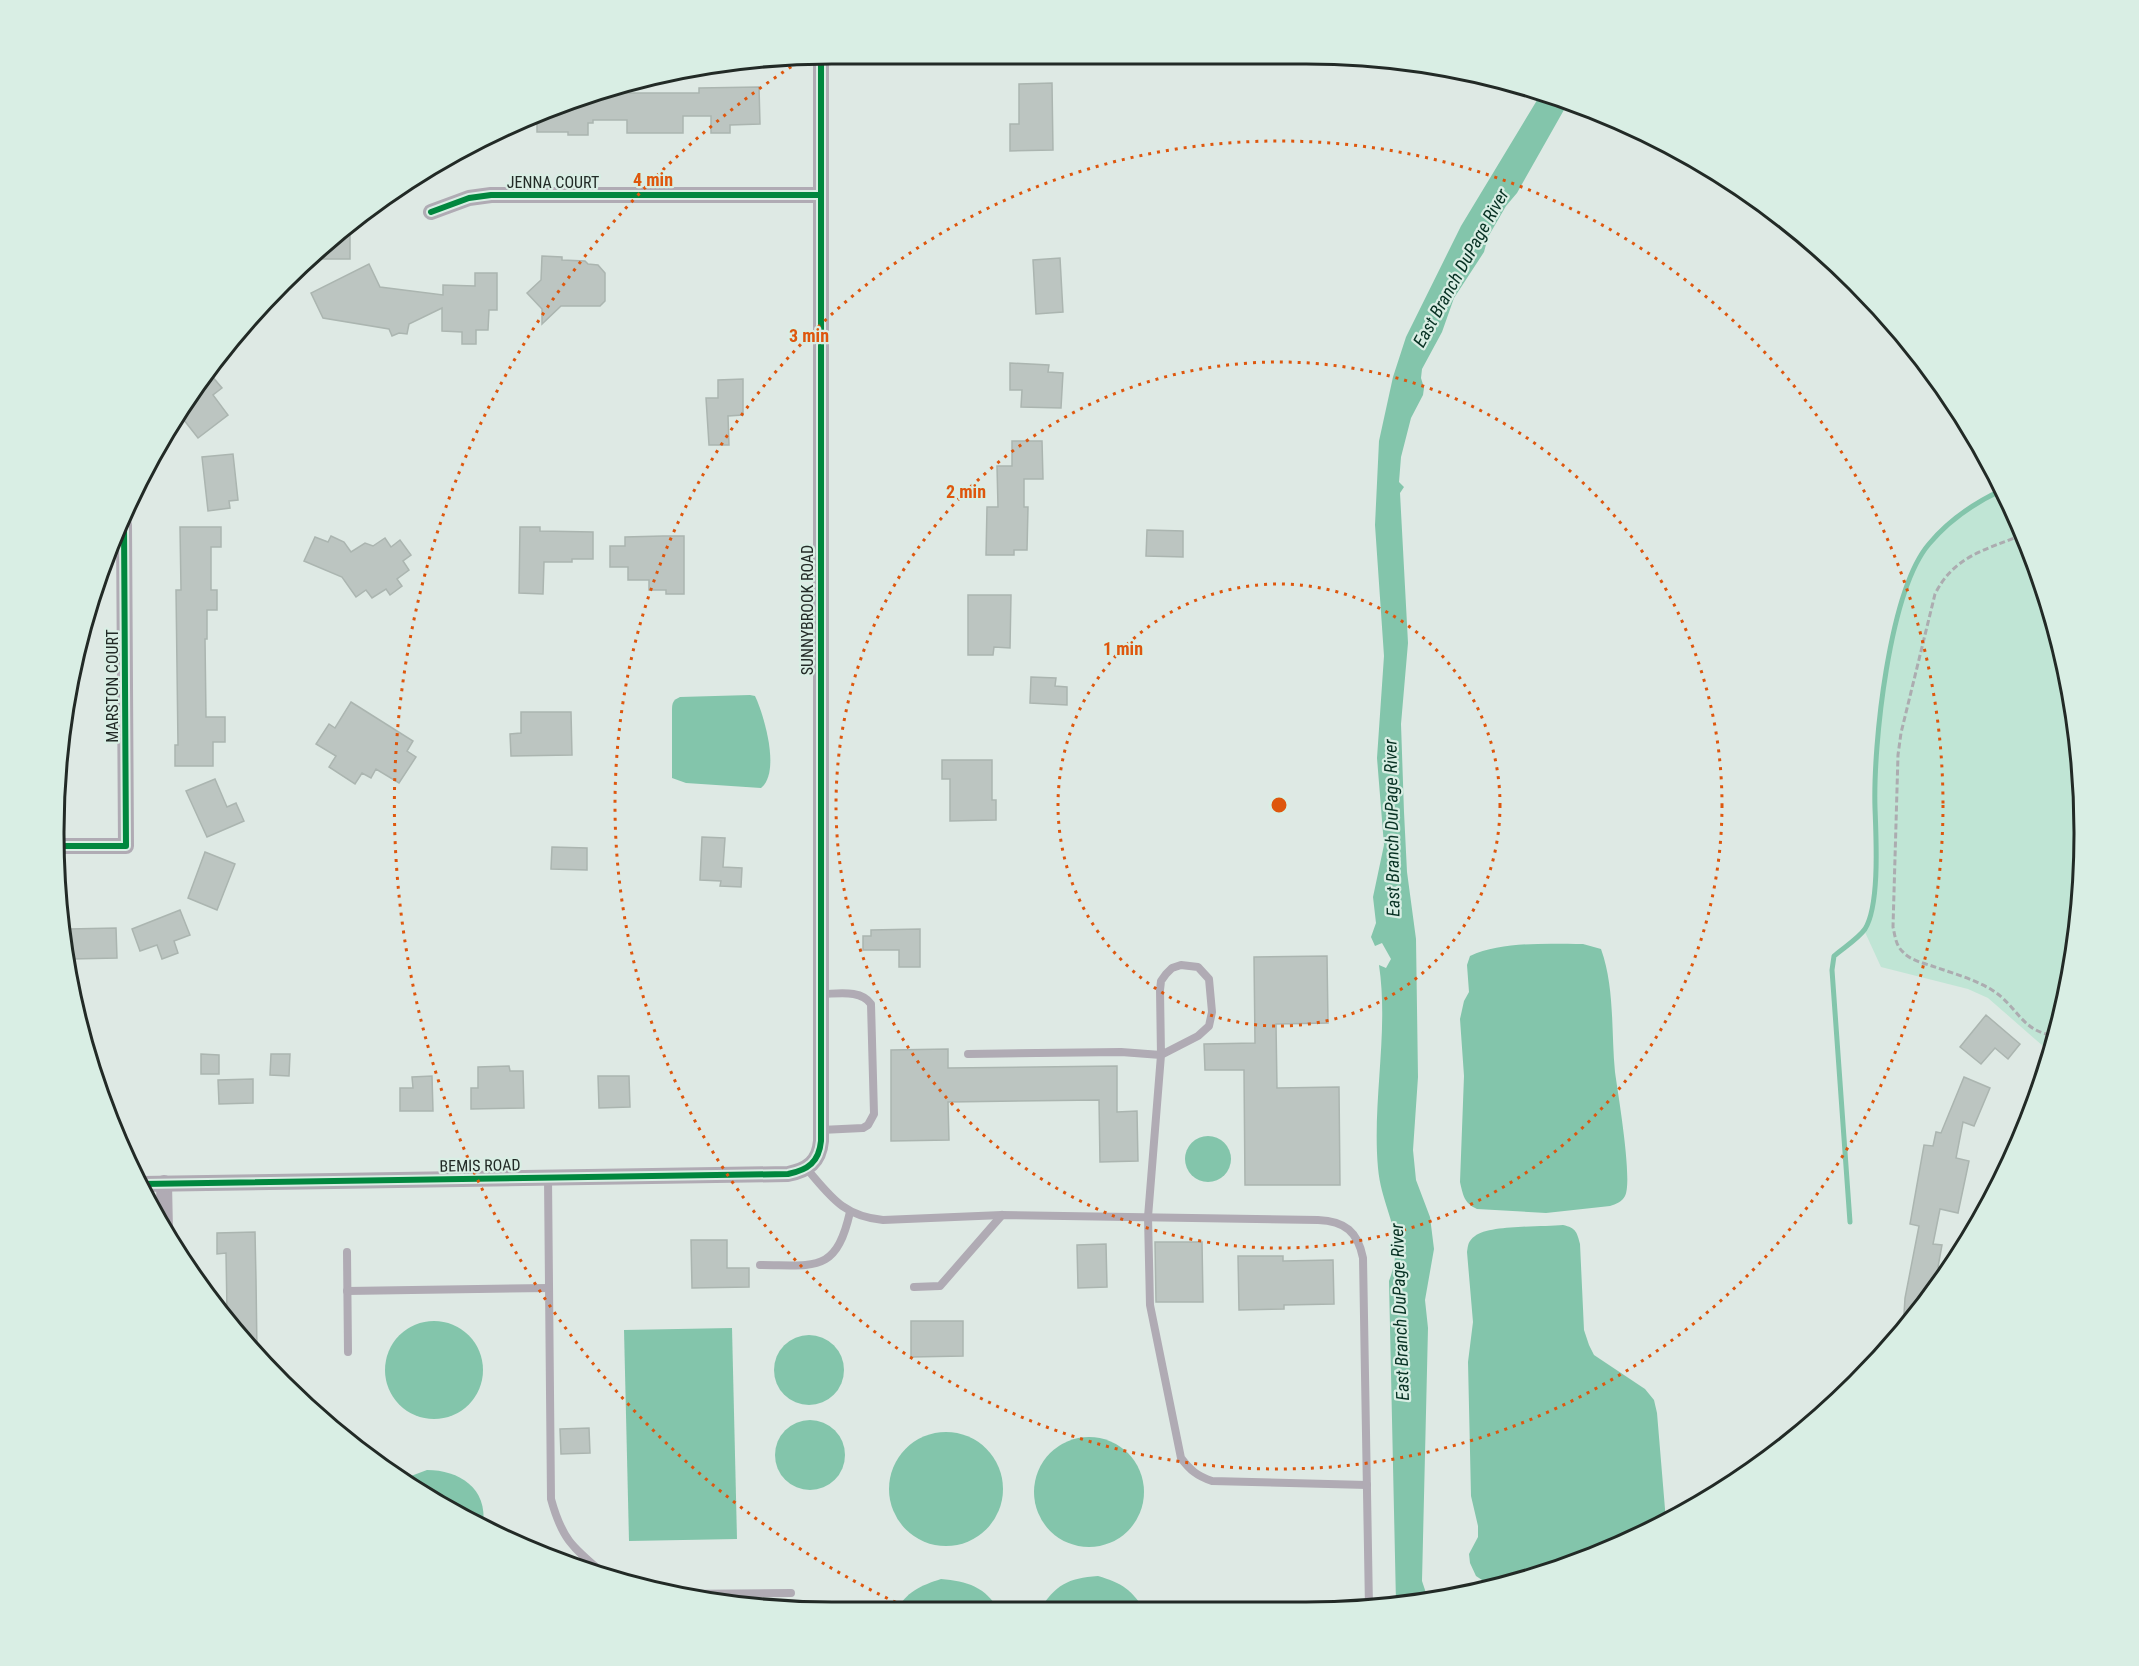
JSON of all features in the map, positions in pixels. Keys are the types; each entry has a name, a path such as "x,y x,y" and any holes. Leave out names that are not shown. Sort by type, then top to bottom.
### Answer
{"street":[{"name":"SUNNYBROOK ROAD","path":"811,1165 820,1151 821,1131 821,64"},
{"name":"JENNA COURT","path":"431,212 469,198 491,195 821,195"},
{"name":"MARSTON COURT","path":"65,846 126,846 124,537"},
{"name":"BEMIS ROAD","path":"150,1184 788,1174 811,1165"},
{"path":"164,1183 165,1212"}],"lane":[{"path":"968,1054 1121,1052 1161,1055 1198,1036 1209,1026 1212,1019 1212,988 1205,972 1198,967 1180,964 1172,968 1161,981 1161,1055 1148,1217 1150,1305 1181,1458 1199,1477 1212,1481 1367,1485"},
{"path":"821,994 858,994 872,1004 874,1114 868,1125 863,1128 821,1131"},
{"path":"811,1165 836,1203 866,1218 883,1220 1002,1215 1331,1220 1344,1225 1361,1245 1363,1258 1369,1599"},
{"path":"548,1178 551,1499 558,1524 571,1545 591,1562"},
{"path":"760,1265 806,1265 819,1263 830,1257 839,1248 845,1236 850,1212"},
{"path":"914,1287 940,1286 1002,1215"},
{"path":"347,1252 348,1352"},
{"path":"347,1291 549,1288"},
{"path":"724,1594 791,1593"}],"path":[{"path":"2015,538 1975,553 1959,562 1945,576 1935,594 1900,733 1893,927 1896,942 1903,953 1917,961 1976,981 1994,991 2024,1022 2037,1032 2047,1034"}],"shaded area":[{"path":"1995,494 2034,586 2060,683 2073,783 2073,883 2060,983 2044,1047 1988,998 1968,989 1881,967 1864,930 1873,907 1876,842 1874,785 1880,724 1901,603 1913,568 1929,544 1958,515"}],"water":[{"name":"East Branch DuPage River","path":"1537,100 1564,109 1517,193 1506,206 1488,237 1484,252 1454,298 1442,332 1422,369 1423,395 1411,418 1401,457 1399,482 1404,487 1400,493 1408,643 1401,724 1407,872 1416,939 1418,1077 1413,1150 1416,1180 1430,1217 1434,1249 1425,1300 1428,1328 1422,1581 1426,1592 1396,1596 1389,1281 1395,1250 1392,1223 1380,1184 1377,1143 1382,1016 1379,965 1386,968 1391,959 1382,943 1375,946 1371,937 1376,923 1373,897 1384,845 1377,758 1384,656 1375,525 1379,441 1393,377 1406,337 1461,226"},
{"path":"755,696 759,705 769,743 770,770 761,788 686,783 672,778 672,708 674,701 680,697"},
{"path":"1583,944 1601,949 1609,979 1615,1072 1626,1156 1625,1196 1617,1204 1610,1206 1546,1213 1477,1209 1463,1195 1460,1182 1464,1076 1460,1019 1464,1001 1469,992 1467,965 1470,956 1511,946"},
{"path":"1208,1136 1224,1143 1231,1159 1224,1175 1208,1182 1192,1175 1185,1159 1192,1143"},
{"path":"1563,1225 1571,1228 1578,1236 1584,1330 1589,1345 1594,1355 1645,1389 1654,1400 1665,1512 1600,1543 1553,1561 1482,1580 1476,1576 1469,1554 1478,1537 1478,1526 1471,1496 1468,1362 1473,1322 1467,1252 1470,1241 1482,1232 1516,1227"},
{"path":"434,1321 453,1325 468,1336 479,1351 483,1370 479,1389 468,1404 453,1415 434,1419 415,1415 400,1404 389,1389 385,1370 389,1351 400,1336 415,1325"},
{"path":"732,1328 737,1539 629,1541 624,1330"},
{"path":"809,1335 822,1338 834,1345 841,1357 844,1370 841,1383 834,1395 822,1402 809,1405 796,1402 784,1395 777,1383 774,1370 777,1357 784,1345 796,1338"},
{"path":"810,1420 823,1423 835,1430 842,1442 845,1455 842,1468 835,1480 823,1487 810,1490 797,1487 785,1480 778,1468 775,1455 778,1442 785,1430 797,1423"},
{"path":"946,1432 968,1437 986,1449 998,1467 1003,1489 998,1511 986,1529 968,1541 946,1546 924,1541 906,1529 894,1511 889,1489 894,1467 906,1449 924,1437"},
{"path":"1089,1437 1110,1441 1128,1453 1140,1471 1144,1492 1140,1513 1128,1531 1110,1543 1089,1547 1068,1543 1050,1531 1038,1513 1034,1492 1038,1471 1050,1453 1068,1441"},
{"path":"427,1470 450,1473 460,1478 476,1491 481,1501 483,1517 449,1499 412,1476"},
{"path":"1098,1576 1114,1581 1126,1588 1139,1602 1045,1602 1063,1584"},
{"path":"941,1579 959,1581 982,1591 993,1602 902,1602 909,1594"}],"building":[{"path":"1052,83 1053,150 1010,151 1010,124 1019,124 1019,84"},
{"path":"759,87 760,124 730,125 730,133 711,133 711,116 683,116 683,133 627,133 627,120 593,120 593,123 588,123 588,135 568,135 568,132 537,132 539,123 586,105 627,93 699,93 699,88"},
{"path":"350,235 350,259 322,259"},
{"path":"542,256 562,257 562,260 585,261 588,264 598,265 605,273 605,301 600,306 561,306 542,324 542,309 527,293 541,280"},
{"path":"1060,258 1063,312 1036,314 1033,260"},
{"path":"369,264 380,287 443,295 443,285 475,286 475,273 497,273 497,310 489,310 488,330 476,330 476,344 462,344 462,332 442,331 442,308 409,324 407,334 399,333 392,336 389,329 323,318 311,293"},
{"path":"1010,363 1049,365 1048,372 1063,373 1061,408 1021,407 1022,390 1010,390"},
{"path":"214,378 222,388 213,395 228,415 198,438 185,421"},
{"path":"743,379 743,415 728,416 729,445 709,445 706,398 718,398 718,380"},
{"path":"1012,441 1042,441 1043,479 1024,479 1024,507 1028,507 1027,550 1014,550 1014,555 986,555 987,507 998,507 997,466 1012,466"},
{"path":"233,454 238,500 229,501 230,508 208,511 202,457"},
{"path":"180,527 221,527 221,547 211,547 211,590 217,590 217,610 207,610 207,639 205,639 206,717 225,717 225,742 213,742 213,766 175,766 175,745 178,745 176,590 181,590"},
{"path":"520,527 540,527 540,531 593,532 593,559 544,562 543,594 519,593"},
{"path":"1147,530 1183,531 1183,557 1146,556"},
{"path":"331,536 344,542 351,552 365,543 373,546 385,538 391,547 400,540 411,555 403,561 409,570 397,579 402,586 390,595 386,589 372,598 366,590 356,597 342,577 304,561 315,537 328,542"},
{"path":"684,536 684,594 666,594 666,590 649,590 649,580 628,580 628,567 610,567 610,546 625,546 625,537"},
{"path":"968,595 1011,595 1010,648 994,647 993,655 968,655"},
{"path":"1031,677 1056,678 1055,686 1067,687 1067,705 1030,703"},
{"path":"351,702 413,741 407,751 416,757 399,783 376,769 371,778 362,773 355,784 329,767 336,756 316,744 329,724 335,728"},
{"path":"521,712 571,712 572,755 511,756 510,734 521,733"},
{"path":"942,760 992,760 992,800 996,800 996,820 950,821 950,779 942,779"},
{"path":"215,779 227,807 236,803 244,821 207,837 186,791"},
{"path":"702,837 725,838 723,867 742,868 741,887 720,886 721,881 700,880"},
{"path":"552,847 587,848 587,870 551,869"},
{"path":"205,852 235,864 217,910 188,898"},
{"path":"180,910 190,935 174,941 178,953 162,959 157,945 140,951 132,929"},
{"path":"116,928 117,958 75,959 71,929"},
{"path":"920,929 920,967 899,967 899,950 863,950 863,936 871,936 871,930"},
{"path":"1327,956 1328,1023 1276,1024 1277,1088 1339,1087 1340,1185 1245,1185 1244,1070 1205,1070 1204,1044 1255,1043 1254,957"},
{"path":"1986,1015 2020,1044 2008,1059 1995,1048 1981,1064 1960,1047"},
{"path":"948,1049 948,1068 1117,1066 1117,1112 1137,1111 1138,1161 1100,1162 1099,1100 948,1102 949,1140 891,1141 891,1050"},
{"path":"201,1054 219,1055 219,1074 201,1074"},
{"path":"271,1054 290,1054 289,1076 270,1075"},
{"path":"509,1066 510,1071 523,1071 524,1108 471,1109 471,1088 478,1088 478,1067"},
{"path":"432,1076 433,1111 400,1111 400,1088 413,1088 412,1077"},
{"path":"598,1076 629,1076 630,1107 599,1108"},
{"path":"1964,1077 1990,1088 1974,1126 1963,1122 1956,1158 1969,1161 1958,1213 1940,1209 1933,1244 1942,1245 1938,1267 1940,1267 1904,1316 1905,1298 1919,1226 1910,1224 1924,1145 1933,1146 1936,1132 1941,1133"},
{"path":"253,1079 253,1103 219,1104 218,1080"},
{"path":"255,1232 257,1342 227,1306 226,1253 217,1254 217,1233"},
{"path":"691,1240 727,1240 727,1268 749,1268 749,1287 692,1288"},
{"path":"1155,1242 1202,1242 1203,1302 1156,1302"},
{"path":"1106,1244 1107,1287 1078,1288 1077,1245"},
{"path":"1238,1256 1283,1256 1283,1261 1333,1260 1334,1304 1284,1305 1284,1309 1239,1310"},
{"path":"911,1321 963,1321 963,1356 911,1357"},
{"path":"589,1428 590,1453 561,1454 560,1429"}],"waterway":[{"path":"1850,1222 1832,970 1834,956 1865,929 1873,904 1876,870 1875,780 1886,670 1903,596 1915,566 1929,544 1945,527 1962,513 1995,494"}],"cycle path":[{"path":"150,1184 788,1174 807,1167 815,1160 821,1141 821,64"},
{"path":"431,212 469,198 491,195 821,195"},
{"path":"65,846 126,846 124,537"}]}
